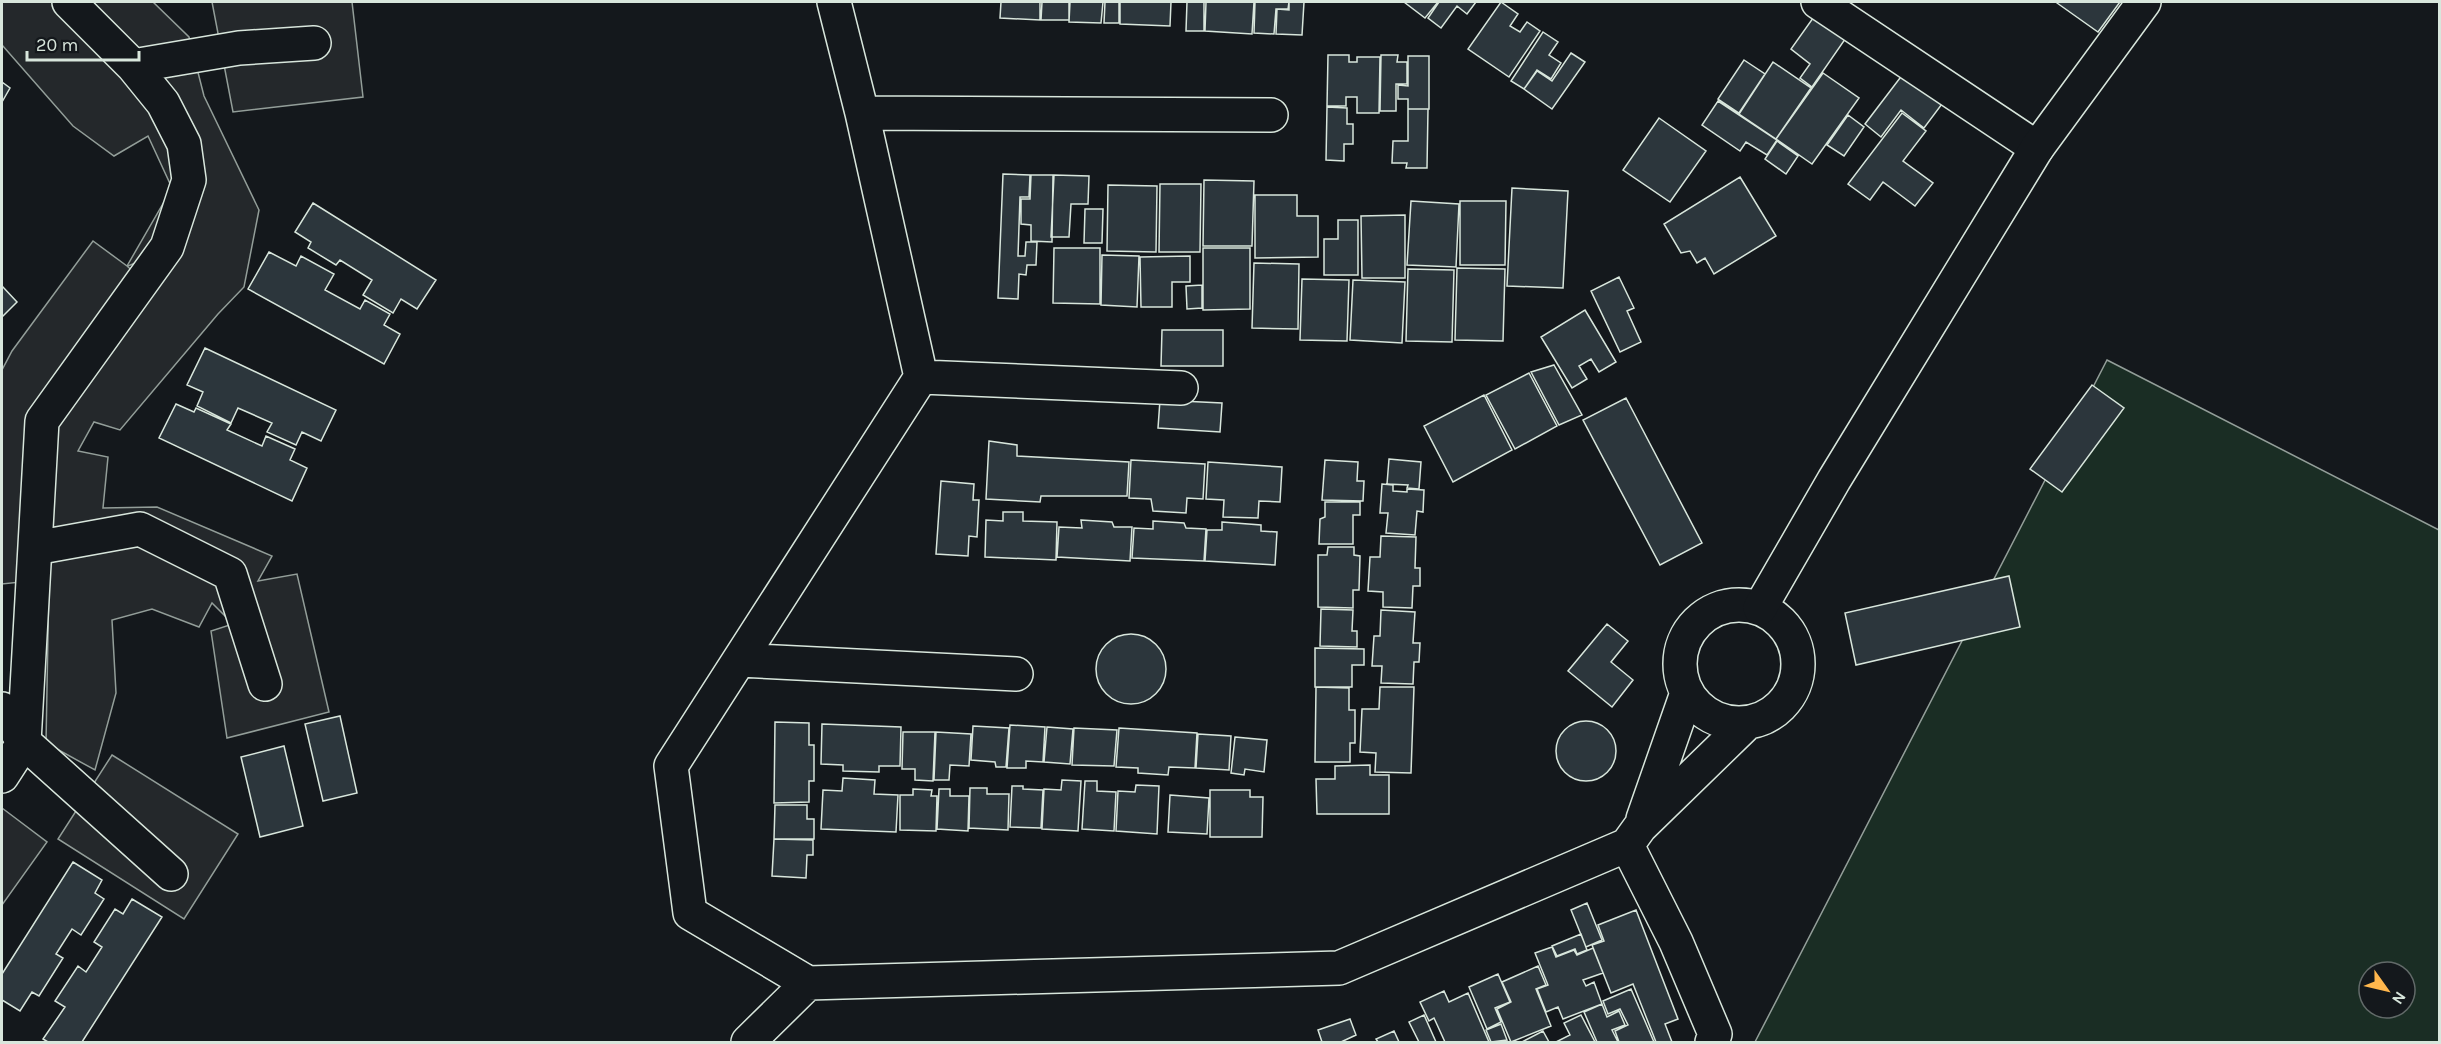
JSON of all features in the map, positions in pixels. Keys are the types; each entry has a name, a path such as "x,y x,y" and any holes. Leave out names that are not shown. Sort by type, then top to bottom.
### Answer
{"street":[{"path":"2,776 24,742 42,421 167,247 189,180 184,144 163,103 133,66 69,2"},
{"path":"834,2 862,113 921,377 671,766 690,913 808,983 1339,968 1634,836 1747,723"},
{"path":"1818,2 2037,148"},
{"path":"1760,608 1834,480 2037,148 2144,2"},
{"path":"133,66 238,48 314,43"},
{"path":"862,113 1271,115"},
{"path":"921,377 1181,388"},
{"path":"35,548 140,529 230,574 265,684"},
{"path":"1743,604 1760,608 1776,618 1788,630 1795,645 1798,663 1792,687 1778,708 1763,718 1747,723 1714,718 1699,708 1687,693 1680,676 1680,659 1684,641 1694,625 1708,614 1725,606 1743,604"},
{"path":"739,660 1016,674"},
{"path":"1687,693 1634,836 1715,1034 1712,1042"},
{"path":"2,709 24,742 171,874"},
{"path":"748,1042 808,983"}],"green space":[{"path":"2107,360 2439,530 2439,1042 1755,1042"}],"shaded area":[{"path":"2,2 153,2 189,37 204,96 259,210 244,287 218,314 120,430 94,422 78,451 108,457 103,508 157,507 272,556 258,581 297,574 329,712 227,738 211,631 233,624 212,603 199,627 152,609 112,620 116,693 95,770 46,743 49,579 2,584 2,370 12,351 93,241 127,266 172,188 148,136 114,156 73,126 2,45","holes":["173,247 152,286 128,266"]},
{"path":"212,2 352,2 363,97 233,112"},
{"path":"112,755 238,834 184,919 58,839"},
{"path":"2,808 47,842 2,905"}],"building":[{"path":"1001,2 1040,2 1040,20 1000,18"},
{"path":"1042,2 1069,2 1069,20 1041,20"},
{"path":"1070,2 1103,2 1101,23 1069,22"},
{"path":"1105,2 1119,2 1119,23 1104,23"},
{"path":"1120,2 1171,2 1170,26 1120,24"},
{"path":"1187,2 1204,2 1204,31 1186,31"},
{"path":"1206,2 1254,2 1252,34 1205,31"},
{"path":"1255,2 1289,2 1288,9 1276,9 1274,34 1254,33"},
{"path":"1289,2 1304,2 1302,35 1276,34 1277,9 1289,10"},
{"path":"1404,2 1438,2 1425,18"},
{"path":"1439,2 1476,2 1467,14 1457,6 1441,28 1428,18"},
{"path":"1501,2 1518,14 1510,26 1520,32 1527,22 1540,31 1509,77 1468,49"},
{"path":"2058,2 2120,2 2098,32"},
{"path":"1818,11 1848,35 1812,87 1800,78 1810,64 1791,49"},
{"path":"1543,32 1558,42 1549,55 1561,63 1551,79 1537,70 1524,89 1511,81"},
{"path":"1571,53 1585,62 1552,109 1524,89 1537,71 1552,81"},
{"path":"1328,55 1349,55 1349,62 1357,62 1357,57 1380,57 1379,113 1357,113 1357,97 1346,97 1346,106 1327,106"},
{"path":"1381,55 1398,55 1397,62 1407,62 1407,84 1396,84 1396,111 1380,111"},
{"path":"1408,56 1429,56 1429,109 1408,109 1408,99 1398,99 1398,85 1408,86"},
{"path":"1744,60 1765,74 1739,113 1718,99"},
{"path":"1773,62 1811,88 1776,139 1739,114"},
{"path":"1823,73 1859,98 1812,164 1776,139"},
{"path":"1903,74 1942,104 1924,128 1901,110 1881,137 1865,124"},
{"path":"2,82 10,88 2,102"},
{"path":"1718,101 1777,140 1767,155 1746,142 1740,151 1702,125"},
{"path":"1327,107 1347,108 1347,124 1353,124 1353,144 1344,144 1344,161 1326,160"},
{"path":"1408,109 1428,109 1427,168 1406,168 1407,163 1392,163 1393,141 1408,141"},
{"path":"1902,113 1926,131 1903,161 1933,183 1915,206 1883,182 1870,200 1848,184"},
{"path":"1848,115 1864,127 1844,156 1827,145"},
{"path":"1659,118 1706,151 1670,202 1623,170"},
{"path":"1777,141 1798,156 1786,174 1765,159"},
{"path":"1003,174 1030,175 1029,197 1020,197 1018,256 1025,256 1026,242 1037,242 1036,265 1027,265 1026,275 1019,274 1018,299 998,298"},
{"path":"1031,175 1053,175 1052,242 1031,241 1031,225 1021,224 1021,199 1030,199"},
{"path":"1054,175 1089,176 1088,204 1071,204 1069,237 1051,237"},
{"path":"1740,177 1776,236 1714,274 1705,258 1697,263 1690,251 1681,253 1664,224"},
{"path":"1204,180 1254,181 1252,246 1203,246"},
{"path":"1160,184 1201,184 1200,252 1159,252"},
{"path":"1108,185 1157,186 1156,252 1107,251"},
{"path":"1512,188 1568,191 1563,288 1507,286"},
{"path":"1255,195 1297,195 1297,216 1318,216 1318,257 1255,258"},
{"path":"1411,201 1459,204 1456,267 1407,265"},
{"path":"1460,201 1506,201 1505,265 1460,265"},
{"path":"313,203 436,280 417,309 401,299 393,313 363,295 372,280 340,260 336,265 308,248 311,242 295,232"},
{"path":"1085,209 1103,209 1102,243 1084,243"},
{"path":"1405,215 1405,278 1362,278 1361,216"},
{"path":"1338,220 1358,220 1358,275 1324,275 1324,239 1338,239"},
{"path":"1054,248 1100,248 1100,304 1053,303"},
{"path":"1203,248 1250,248 1250,309 1203,310"},
{"path":"269,252 296,266 301,256 334,274 325,290 360,309 365,300 390,314 384,325 400,334 384,364 248,289"},
{"path":"1102,255 1139,256 1137,307 1101,305"},
{"path":"1190,256 1190,282 1172,282 1172,307 1141,307 1140,257"},
{"path":"1254,263 1299,264 1298,329 1252,328"},
{"path":"1457,268 1505,269 1503,341 1455,340"},
{"path":"1408,269 1454,270 1452,342 1406,341"},
{"path":"1619,277 1634,308 1627,311 1641,342 1620,352 1591,291"},
{"path":"1302,279 1349,280 1347,341 1300,340"},
{"path":"1353,280 1405,282 1402,343 1350,340"},
{"path":"1202,285 1202,308 1187,309 1186,286"},
{"path":"2,286 17,302 2,317"},
{"path":"1585,310 1616,362 1599,372 1591,359 1579,366 1587,379 1572,388 1541,337"},
{"path":"1162,330 1223,330 1223,366 1161,366"},
{"path":"205,348 336,410 321,441 302,432 296,445 267,432 272,423 238,408 231,423 197,406 203,392 187,385"},
{"path":"1554,365 1582,415 1559,425 1531,372"},
{"path":"1529,373 1557,426 1515,449 1486,395"},
{"path":"2092,385 2124,408 2062,492 2030,469"},
{"path":"1484,395 1512,450 1453,482 1424,426"},
{"path":"1626,398 1702,543 1660,565 1583,420"},
{"path":"1160,400 1222,403 1220,432 1158,428"},
{"path":"176,404 194,412 196,408 231,424 227,430 262,446 266,436 295,449 290,460 307,468 292,501 159,438"},
{"path":"989,441 1017,445 1017,456 1129,462 1127,496 1041,496 1040,502 986,499"},
{"path":"1389,459 1421,462 1419,489 1407,488 1408,485 1387,484"},
{"path":"1131,460 1205,464 1203,499 1187,498 1186,513 1153,511 1151,499 1129,498"},
{"path":"1325,460 1358,462 1357,481 1364,481 1363,501 1322,500"},
{"path":"1208,462 1282,467 1280,502 1259,501 1258,518 1223,517 1224,500 1206,499"},
{"path":"941,481 974,484 973,500 979,500 977,537 969,536 968,556 936,554"},
{"path":"1382,484 1393,485 1393,491 1424,490 1423,512 1417,511 1415,535 1386,533 1388,513 1380,513"},
{"path":"1325,502 1360,502 1360,515 1353,515 1353,544 1319,544 1320,519 1325,517"},
{"path":"1003,512 1023,512 1023,521 1057,522 1056,560 985,557 986,520 1003,521"},
{"path":"1081,520 1112,522 1114,527 1132,527 1130,561 1057,557 1059,527 1082,528"},
{"path":"1153,521 1184,523 1186,528 1206,529 1204,561 1132,558 1134,528 1153,529"},
{"path":"1222,522 1261,525 1261,531 1277,532 1275,565 1205,561 1207,530 1222,530"},
{"path":"1381,536 1416,537 1415,568 1420,568 1420,586 1413,586 1412,608 1383,607 1383,592 1368,591 1370,557 1380,557"},
{"path":"1328,547 1354,547 1354,555 1360,556 1359,590 1353,590 1353,608 1318,607 1318,555 1327,555"},
{"path":"2009,576 2020,627 1856,665 1845,613"},
{"path":"1321,609 1353,610 1352,631 1357,631 1357,647 1320,646"},
{"path":"1381,610 1415,612 1413,643 1420,643 1419,662 1414,662 1413,684 1381,683 1382,666 1372,666 1374,636 1380,636"},
{"path":"1607,624 1628,641 1611,662 1633,680 1612,707 1568,671"},
{"path":"1131,634 1150,640 1160,650 1166,669 1160,688 1150,698 1131,704 1112,698 1102,688 1096,669 1102,650 1112,640"},
{"path":"1315,648 1364,649 1364,665 1352,665 1352,687 1315,687"},
{"path":"1316,687 1349,688 1349,710 1355,710 1355,743 1350,743 1350,762 1315,762"},
{"path":"1380,687 1414,687 1411,773 1375,772 1376,753 1360,752 1362,709 1379,709"},
{"path":"340,716 357,793 323,801 305,724"},
{"path":"1580,721 1592,721 1603,726 1611,734 1616,751 1614,763 1603,776 1592,781 1580,781 1569,776 1561,768 1556,757 1556,745 1561,734 1569,726"},
{"path":"775,722 809,723 809,745 814,745 814,781 809,781 809,802 774,803"},
{"path":"822,724 901,727 900,766 879,766 879,772 843,771 843,765 821,764"},
{"path":"1010,725 1045,727 1043,762 1026,761 1026,768 1007,768"},
{"path":"973,726 1009,728 1006,767 996,767 995,762 971,760"},
{"path":"1047,727 1073,729 1070,764 1044,762"},
{"path":"1074,728 1117,730 1114,766 1072,765"},
{"path":"1119,728 1197,733 1195,768 1169,767 1168,775 1138,773 1138,768 1116,767"},
{"path":"903,732 935,732 933,781 915,780 915,769 902,769"},
{"path":"936,732 971,734 969,766 950,765 949,780 934,780"},
{"path":"1198,734 1231,736 1229,770 1196,768"},
{"path":"1235,737 1267,740 1264,772 1245,769 1244,775 1231,773"},
{"path":"284,746 303,826 260,837 241,757"},
{"path":"1370,765 1370,775 1389,775 1389,814 1317,814 1316,779 1335,779 1335,766"},
{"path":"843,778 875,780 874,794 898,795 896,832 821,829 823,790 842,791"},
{"path":"1062,780 1081,781 1078,831 1042,829 1044,789 1061,790"},
{"path":"1085,781 1097,781 1097,791 1116,792 1114,831 1082,829"},
{"path":"1136,785 1159,786 1157,834 1116,831 1118,791 1135,792"},
{"path":"1012,786 1043,790 1041,828 1010,827"},
{"path":"970,788 987,788 987,794 1009,794 1008,830 969,828"},
{"path":"913,789 932,790 931,796 937,796 936,831 900,830 900,795 913,795"},
{"path":"939,789 950,789 950,796 969,796 968,831 937,829"},
{"path":"1210,790 1250,790 1250,797 1263,797 1262,837 1210,837"},
{"path":"1170,795 1209,798 1207,834 1168,832"},
{"path":"775,805 807,805 807,819 814,819 814,839 774,839"},
{"path":"774,839 813,840 813,855 807,855 806,878 772,876"},
{"path":"73,862 102,880 95,893 104,899 81,935 72,929 56,954 63,958 39,996 32,992 20,1011 2,1000 2,974"},
{"path":"132,899 162,917 82,1042 48,1042 43,1039 65,1007 55,1001 78,966 86,972 102,947 94,942 115,909 123,914"},
{"path":"1587,903 1602,940 1586,947 1571,910"},
{"path":"1636,910 1678,1019 1665,1024 1672,1042 1656,1042 1633,984 1611,993 1592,945 1604,941 1598,925"},
{"path":"1581,934 1587,950 1577,954 1575,949 1557,956 1552,946"},
{"path":"1552,947 1556,957 1574,950 1577,955 1593,948 1603,973 1583,980 1586,986 1594,982 1602,1004 1563,1019 1558,1007 1546,1012 1537,989 1548,985 1535,953"},
{"path":"1538,966 1546,985 1536,989 1551,1026 1511,1042 1497,1009 1511,1002 1502,982"},
{"path":"1498,974 1510,1002 1495,1008 1501,1022 1487,1029 1469,987"},
{"path":"1631,989 1654,1042 1619,1042 1615,1031 1628,1025 1620,1009 1608,1014 1603,1001"},
{"path":"1444,991 1449,1002 1468,993 1489,1042 1445,1042 1434,1018 1429,1021 1420,1002"},
{"path":"1602,1004 1607,1017 1619,1011 1625,1025 1612,1030 1618,1042 1597,1042 1584,1012"},
{"path":"1424,1015 1436,1042 1419,1042 1409,1022"},
{"path":"1581,1015 1595,1042 1556,1042 1570,1035 1564,1023"},
{"path":"1350,1019 1356,1035 1341,1042 1322,1042 1318,1030"},
{"path":"1501,1024 1507,1040 1491,1042 1486,1030"},
{"path":"1394,1031 1399,1042 1378,1042 1376,1039"},
{"path":"1543,1031 1549,1042 1522,1042"}]}
